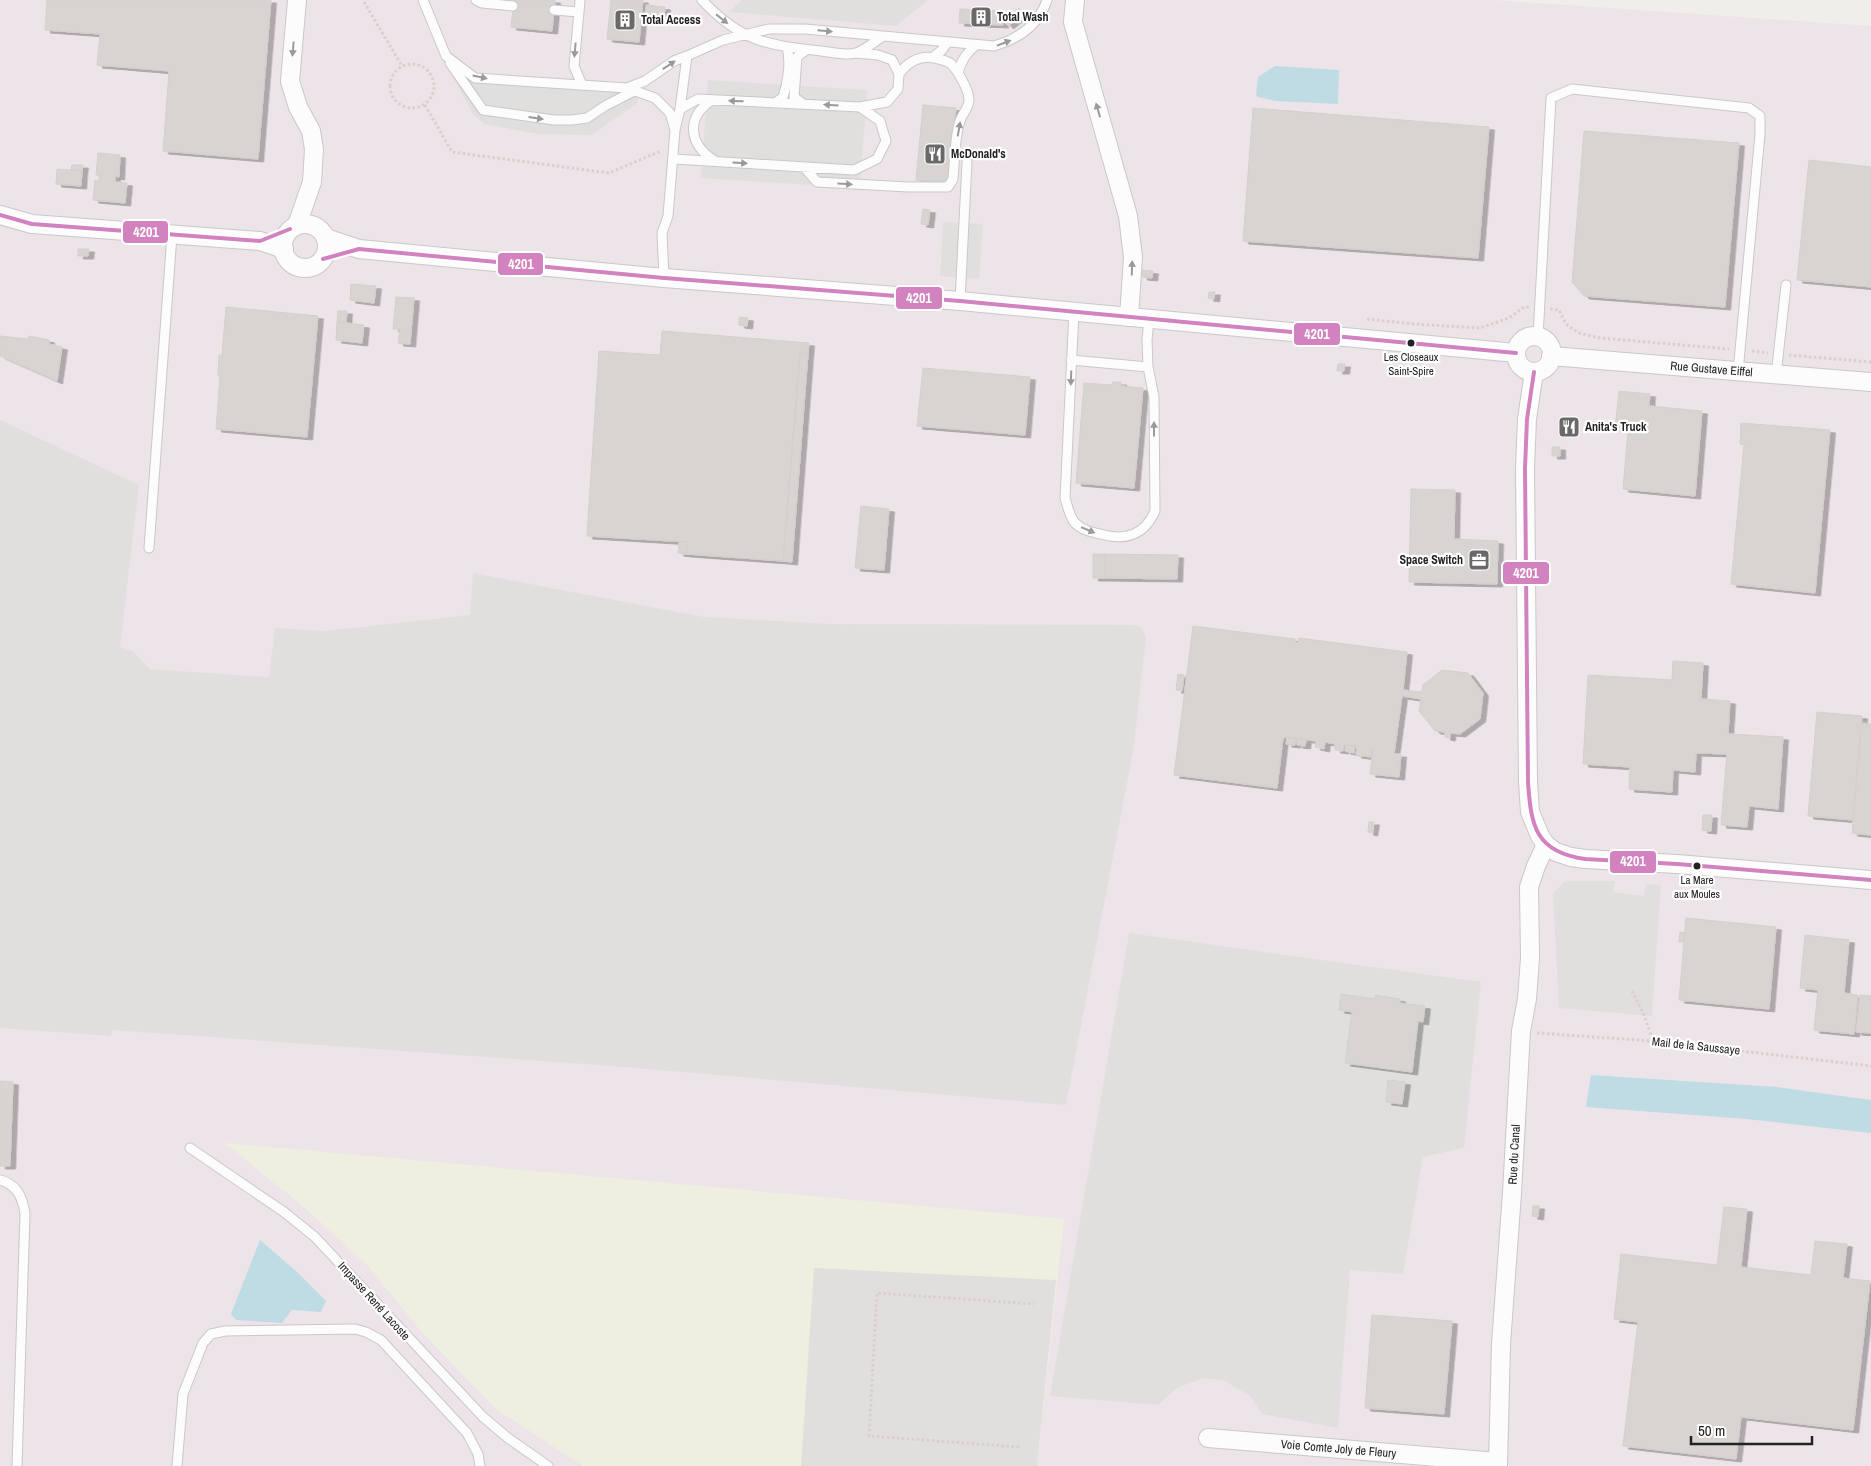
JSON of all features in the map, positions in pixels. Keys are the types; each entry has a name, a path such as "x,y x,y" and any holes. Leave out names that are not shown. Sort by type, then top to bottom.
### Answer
{"street":[{"path":"297,0 290,82 298,106 310,130 314,149 312,182 294,227 284,242 284,249 286,256 297,266 311,267 323,259 359,249"},
{"path":"1074,0 1073,22 1128,216 1133,256 1129,317"},
{"path":"0,215 32,224 172,236 260,241 284,249"},
{"path":"260,241 294,227 310,224 317,227 326,238 359,249 664,278 960,301 1516,353"},
{"path":"323,259 326,252 326,238"},
{"path":"1528,337 1538,337 1547,342 1552,356 1544,369 1534,372 1523,368 1519,364 1516,353 1523,340 1528,337"},
{"name":"Rue Gustave Eiffel","path":"1552,356 1871,382"},
{"path":"1534,372 1527,419 1525,468 1526,657 1530,812 1543,841 1556,852 1585,859 1677,864 1871,880"},
{"name":"Rue du Canal","path":"1498,1464 1501,1344 1521,1031 1527,999 1530,958 1529,886 1543,841"},
{"name":"Voie Comte Joly de Fleury","path":"1208,1438 1498,1464"}],"lane":[{"path":"423,0 446,56 483,110 554,120 587,118 645,82 674,61 723,40 769,29 805,29 994,46 1008,42 1029,29 1043,12 1048,0"},
{"path":"476,0 482,3 513,6"},
{"path":"580,0 574,66 582,85"},
{"path":"680,109 698,99 860,107 887,102 898,89 899,74 892,60 878,55 806,50 769,44 744,35 717,15 702,0"},
{"path":"554,10 578,12"},
{"path":"855,53 882,37"},
{"path":"932,58 947,43"},
{"path":"958,73 967,53 976,45"},
{"path":"774,102 783,97 786,90 790,56 787,47"},
{"path":"802,104 794,97 794,90 797,58 806,50"},
{"path":"446,56 475,78 631,90 655,98 670,113 676,130"},
{"path":"664,278 662,233 668,216 674,146 686,56"},
{"path":"804,167 817,182 908,187 948,187 953,178 960,120 966,111 969,100 958,73 948,62 932,58 914,60 907,63 899,74"},
{"path":"1538,337 1551,98 1572,89 1749,108 1760,116 1760,134 1738,372"},
{"path":"712,100 702,107 694,123 694,136 698,147 715,161"},
{"path":"674,159 854,170 877,159 886,140 880,121 860,107"},
{"path":"960,301 968,162"},
{"path":"149,548 172,236"},
{"path":"1776,375 1786,285"},
{"path":"1074,312 1066,498 1070,515 1076,524 1087,531 1112,537 1132,535 1144,529 1151,521 1155,511 1154,397 1148,367 1147,340 1149,319"},
{"path":"1071,360 1148,367"},
{"name":"Impasse René Lacoste","path":"190,1148 284,1212 315,1238 482,1417 548,1466"},
{"path":"0,1180 7,1181 17,1190 23,1201 25,1214 17,1466"},
{"path":"178,1466 183,1394 203,1343 211,1334 225,1330 355,1329 366,1332 381,1340 467,1433 478,1454 480,1466"}],"path":[{"path":"364,2 402,66"},
{"path":"416,64 430,71 435,85 434,93 425,105 418,108 404,107 393,98 390,91 392,77 396,70 402,66 416,64"},
{"path":"425,105 452,152 609,173 674,146"},
{"path":"1367,319 1480,328 1509,318 1524,307 1540,308 1559,310 1566,324 1579,333 1600,338 1871,362"},
{"path":"1632,992 1644,1015 1652,1041"},
{"name":"Mail de la Saussaye","path":"1521,1031 1652,1041 1871,1066"},
{"path":"1019,1447 869,1436 877,1293 1034,1304"}],"shaded area":[{"path":"0,0 1494,0 1871,26 1871,1466 0,1466"},
{"path":"742,0 928,0 896,26 729,12"},
{"path":"447,66 478,81 614,90 638,98 638,103 591,135 538,134 484,124 473,114"},
{"path":"708,80 867,90 860,188 701,178"},
{"path":"943,222 983,224 979,279 940,276"},
{"path":"0,420 139,485 120,647 133,651 150,669 269,677 275,628 324,631 470,615 473,573 704,617 829,624 1132,625 1142,628 1146,638 1134,746 1066,1105 612,1066 112,1030 111,1036 0,1028"},
{"path":"1565,881 1615,881 1613,892 1644,896 1646,884 1661,885 1652,1016 1559,1008 1553,894"},
{"path":"1129,933 1481,982 1464,1148 1423,1157 1403,1274 1350,1270 1338,1428 1262,1414 1250,1396 1223,1380 1203,1378 1177,1388 1158,1405 1050,1396"},
{"path":"814,1268 1056,1280 1037,1466 801,1466"}],"green space":[{"path":"225,1143 1064,1219 1037,1466 583,1466 495,1408 420,1330 369,1267 303,1206"}],"water":[{"path":"1275,66 1339,70 1338,104 1275,101 1258,97 1256,95 1258,77"},
{"path":"1591,1075 1777,1087 1871,1100 1871,1133 1747,1119 1586,1107"},
{"path":"260,1240 297,1272 326,1301 321,1312 292,1310 282,1323 236,1320 231,1314"}],"building":[{"path":"47,0 271,0 258,159 163,151 169,71 97,65 100,34 45,30"},
{"path":"514,0 555,0 552,31 511,27"},
{"name":"Total Access","path":"611,0 643,0 639,42 607,39"},
{"path":"646,5 665,7 664,18 645,16"},
{"path":"1019,8 1023,14 1008,26 1004,21"},
{"name":"Total Wash","path":"960,9 1004,11 1003,25 959,23"},
{"name":"McDonald's","path":"923,105 956,108 948,183 916,180"},
{"path":"1253,108 1489,127 1478,258 1243,241"},
{"path":"1584,131 1739,143 1725,307 1584,296 1572,282"},
{"path":"98,153 120,155 119,177 115,176 115,182 127,183 125,203 93,200 95,180 99,181 99,175 96,175"},
{"path":"1809,160 1871,167 1871,287 1797,280"},
{"path":"72,165 83,165 82,171 71,170"},
{"path":"57,169 82,171 81,186 56,184"},
{"path":"923,209 930,210 928,225 921,224"},
{"path":"78,249 89,249 88,256 78,256"},
{"path":"1142,270 1153,271 1152,278 1142,277"},
{"path":"351,284 376,286 374,303 350,300"},
{"path":"1209,292 1215,292 1214,299 1208,298"},
{"path":"396,297 414,298 410,344 398,343 400,329 393,329"},
{"path":"226,307 318,316 307,437 216,429 220,376 218,376 219,355 222,355"},
{"path":"338,311 347,311 346,323 337,322"},
{"path":"739,317 748,318 747,326 739,325"},
{"path":"337,322 364,325 362,343 336,340"},
{"path":"662,331 809,343 808,354 800,353 783,561 686,554 687,542 587,536 599,351 660,355"},
{"path":"0,336 28,339 29,336 49,340 49,344 62,347 57,381 0,356"},
{"path":"800,353 808,354 792,562 783,561"},
{"path":"1338,364 1345,364 1344,371 1337,371"},
{"path":"923,368 1030,377 1025,435 917,426"},
{"path":"1113,382 1121,382 1121,386 1143,388 1134,488 1076,483 1084,383 1112,385"},
{"path":"1619,391 1650,394 1649,406 1702,411 1695,496 1623,489 1628,430 1615,429"},
{"path":"1741,423 1830,430 1815,593 1731,584 1744,445 1740,444"},
{"path":"1552,447 1560,447 1560,456 1552,456"},
{"path":"1411,489 1455,490 1454,539 1498,541 1497,584 1409,582"},
{"path":"861,506 889,509 884,570 855,568"},
{"path":"679,542 687,542 686,554 678,553"},
{"path":"1093,554 1105,554 1105,578 1093,578"},
{"path":"1105,554 1178,555 1177,579 1105,578"},
{"path":"1193,626 1295,639 1295,642 1298,643 1299,638 1407,652 1403,690 1422,692 1423,685 1442,670 1468,673 1483,693 1480,719 1460,734 1450,733 1450,738 1445,737 1445,732 1435,731 1419,711 1421,699 1402,696 1394,754 1401,754 1399,777 1370,774 1373,749 1371,757 1356,755 1357,747 1344,745 1343,751 1335,750 1335,744 1325,742 1324,749 1315,747 1316,741 1287,737 1283,738 1277,788 1174,775"},
{"path":"1673,661 1703,663 1701,699 1730,701 1728,734 1783,737 1778,809 1749,806 1747,827 1721,825 1727,754 1696,753 1695,772 1673,770 1672,792 1629,789 1630,767 1583,764 1588,675 1672,680"},
{"path":"1178,674 1184,675 1182,691 1176,690"},
{"path":"1817,712 1862,716 1853,820 1808,816"},
{"path":"1861,723 1871,724 1871,835 1852,833"},
{"path":"1287,737 1296,739 1295,745 1286,744"},
{"path":"1297,739 1306,740 1305,746 1297,745"},
{"path":"1346,745 1355,746 1354,753 1345,751"},
{"path":"1703,815 1712,815 1711,831 1702,830"},
{"path":"1369,822 1374,822 1372,833 1368,832"},
{"path":"1686,918 1776,927 1769,1009 1679,1000"},
{"path":"1680,932 1685,933 1684,942 1679,942"},
{"path":"1805,935 1849,940 1844,993 1858,995 1854,1034 1814,1030 1818,990 1800,988"},
{"path":"1341,994 1375,999 1376,995 1400,999 1400,1003 1425,1006 1423,1022 1418,1021 1412,1072 1345,1063 1352,1012 1339,1010"},
{"path":"1860,995 1871,996 1871,1033 1856,1032"},
{"path":"1388,1080 1405,1082 1402,1104 1386,1102"},
{"path":"0,1081 13,1082 10,1166 0,1166"},
{"path":"1533,1206 1539,1206 1538,1217 1532,1216"},
{"path":"1724,1207 1747,1209 1741,1267 1811,1275 1815,1241 1847,1244 1843,1278 1870,1281 1853,1430 1741,1417 1736,1459 1623,1446 1638,1322 1614,1319 1621,1254 1717,1265"},
{"path":"1372,1315 1452,1321 1444,1414 1365,1408"}],"transit line":[{"name":"4201","path":"0,215 32,224 260,241 290,229"},
{"name":"4201","path":"323,259 359,249 664,278 960,301 1516,353"},
{"name":"4201","path":"1534,372 1527,419 1525,468 1528,782 1531,812 1539,835 1556,850 1569,856 1585,859 1677,864 1871,880"}],"place":[{"name":"Total Wash","path":"981,17"},
{"name":"Total Access","path":"625,20"},
{"name":"McDonald's","path":"935,154"},
{"name":"Les Closeaux Saint-Spire","path":"1411,343"},
{"name":"Anita's Truck","path":"1569,427"},
{"name":"Space Switch","path":"1479,560"},
{"name":"La Mare aux Moules","path":"1697,866"}]}
